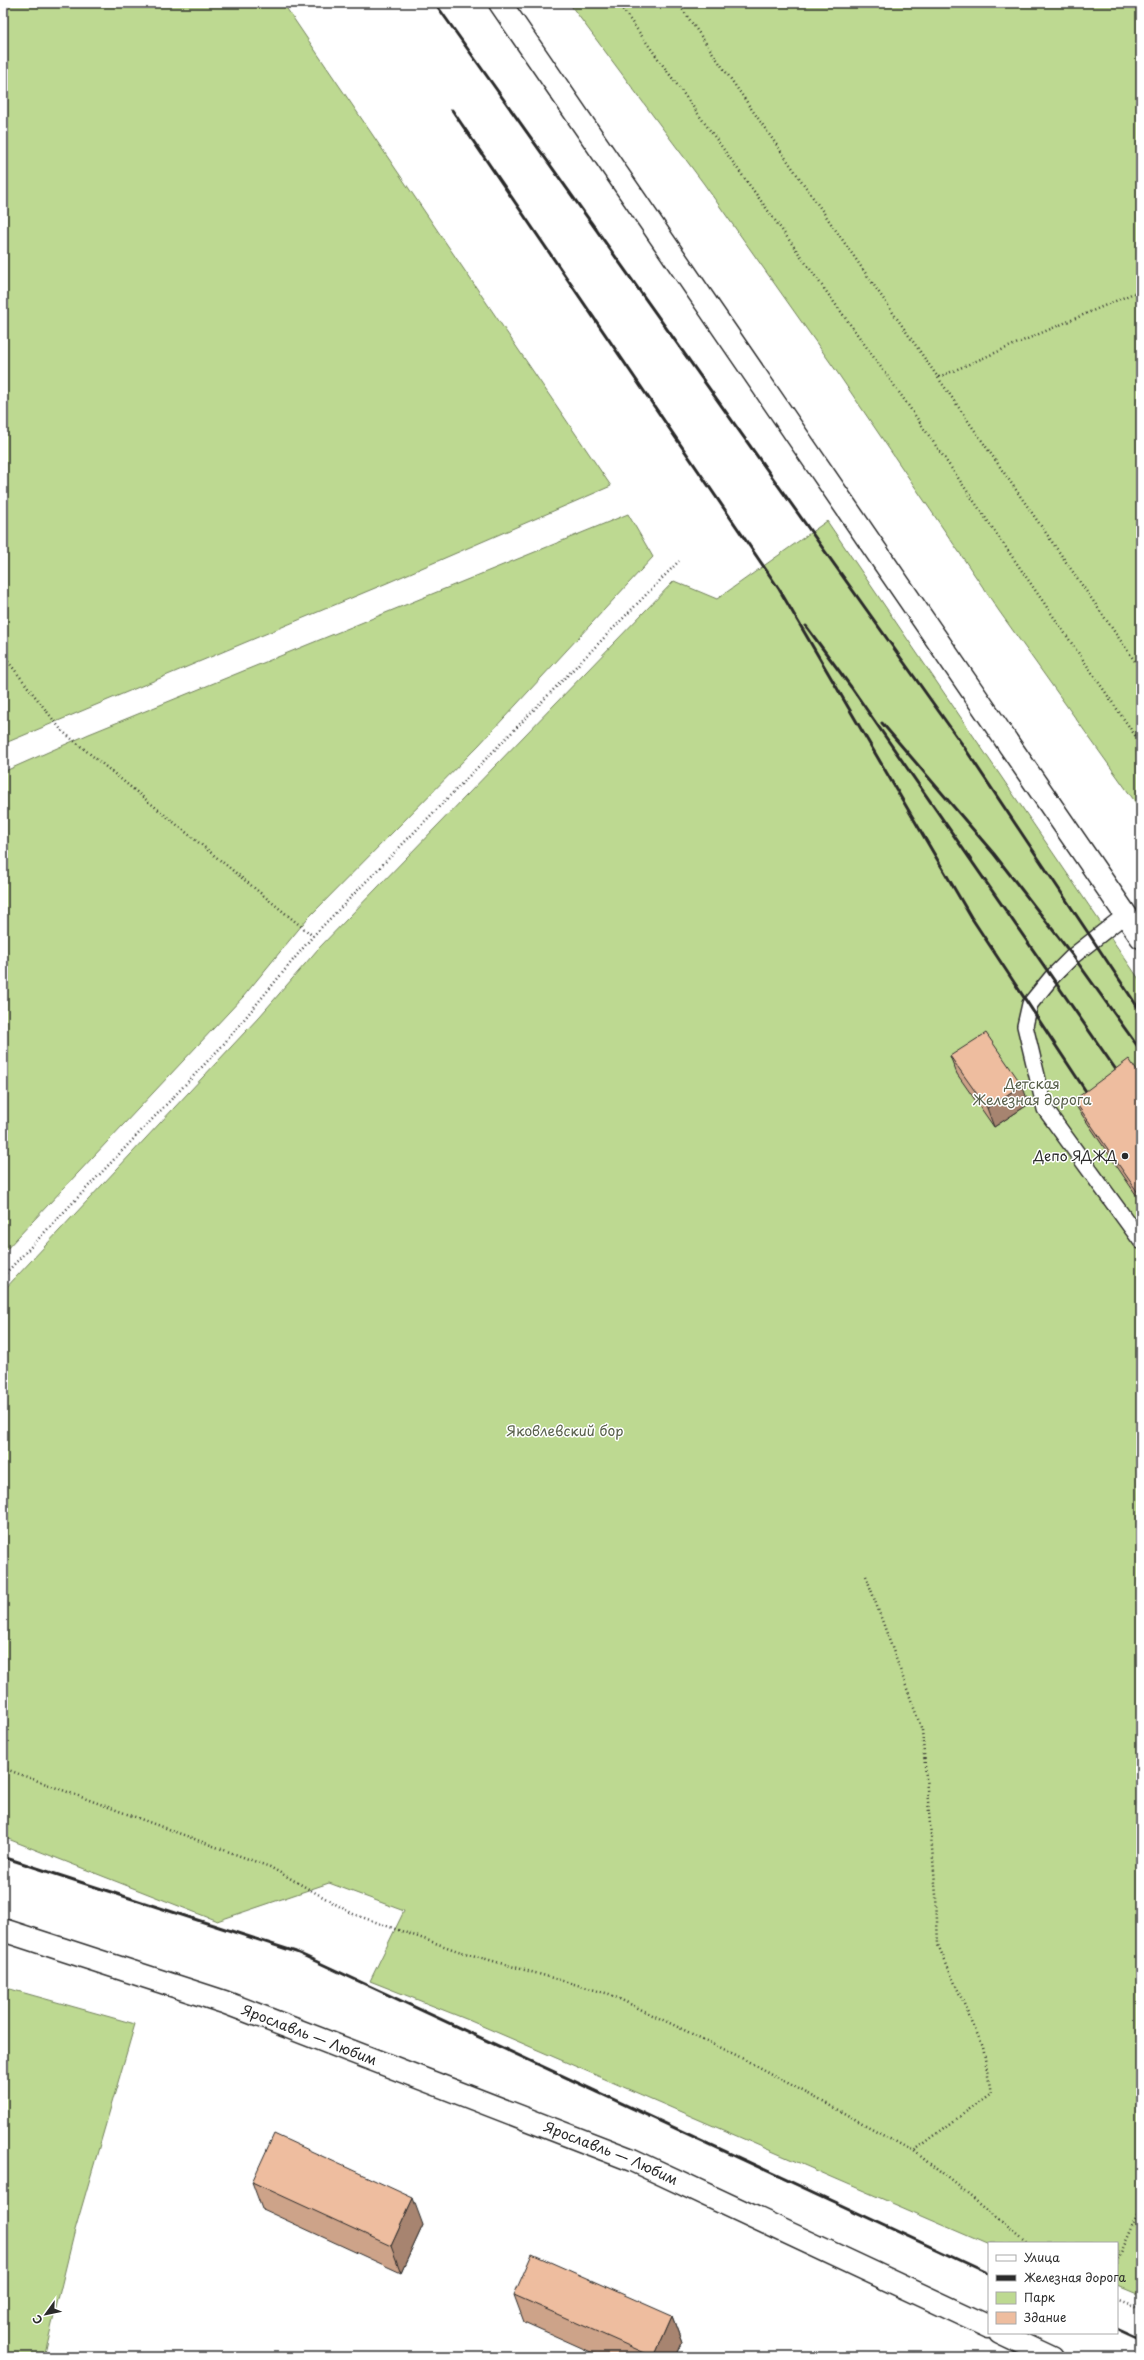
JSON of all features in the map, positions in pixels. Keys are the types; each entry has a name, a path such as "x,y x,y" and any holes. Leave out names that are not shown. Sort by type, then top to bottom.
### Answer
{"street":[{"path":"500,3 1141,938"},
{"name":"Ярославль — Любим","path":"3,1930 224,2002 632,2160 988,2327"},
{"path":"1003,2334 1052,2357"}],"lane":[{"path":"1125,915 1073,956 1052,977 1030,1004 1025,1026 1045,1109 1141,1241"}],"path":[{"path":"618,3 901,395 1141,744"},
{"path":"678,3 1141,670"},
{"path":"939,377 1141,290"},
{"path":"3,1276 222,1046 313,936 679,561"},
{"path":"3,655 62,731 313,936"},
{"path":"866,1576 922,1730 938,1945 983,2047 991,2093 914,2152"},
{"path":"3,1768 270,1867 353,1914 458,1951 609,1994 736,2055 914,2152 1027,2242"},
{"path":"1118,2258 1141,2206"},
{"path":"1118,2298 1141,2308"}],"green space":[{"path":"3,3 283,3 611,486 387,583 3,744"},
{"path":"569,3 1141,3 1141,810 999,611 837,372 704,184"},
{"path":"628,514 653,557 479,745 307,919 243,997 3,1253 3,772 89,734"},
{"name":"Яковлевский бор","path":"827,521 1141,982 1141,2295 1118,2285 1118,2242 988,2242 988,2245 466,2019 370,1981 404,1911 329,1883 217,1921 3,1837 3,1291 260,1016 318,949 674,581 717,599"},
{"path":"3,1987 135,2024 75,2230 44,2357 3,2357"}],"building":[{"path":"986,1033 1022,1085 987,1108 950,1056"},
{"name":"Депо ЯДЖД","path":"1129,1059 1141,1077 1141,1197 1074,1100"},
{"path":"274,2134 413,2198 391,2246 252,2182"},
{"path":"532,2254 672,2316 654,2357 514,2295"},
{"path":"750,2354 756,2357 748,2357"}],"railway":[{"path":"435,3 962,744 1141,1012"},
{"path":"452,110 779,589 971,917 1091,1099"},
{"path":"806,626 851,687 1121,1077"},
{"path":"882,723 994,854 1073,956 1141,1051"},
{"path":"3,1857 296,1952 988,2274"},
{"path":"1118,2329 1141,2340"}],"place":[{"name":"Депо ЯДЖД","path":"1125,1156"}],"park label":[{"name":"Детская Железная дорога","path":"1032,1092"}]}
